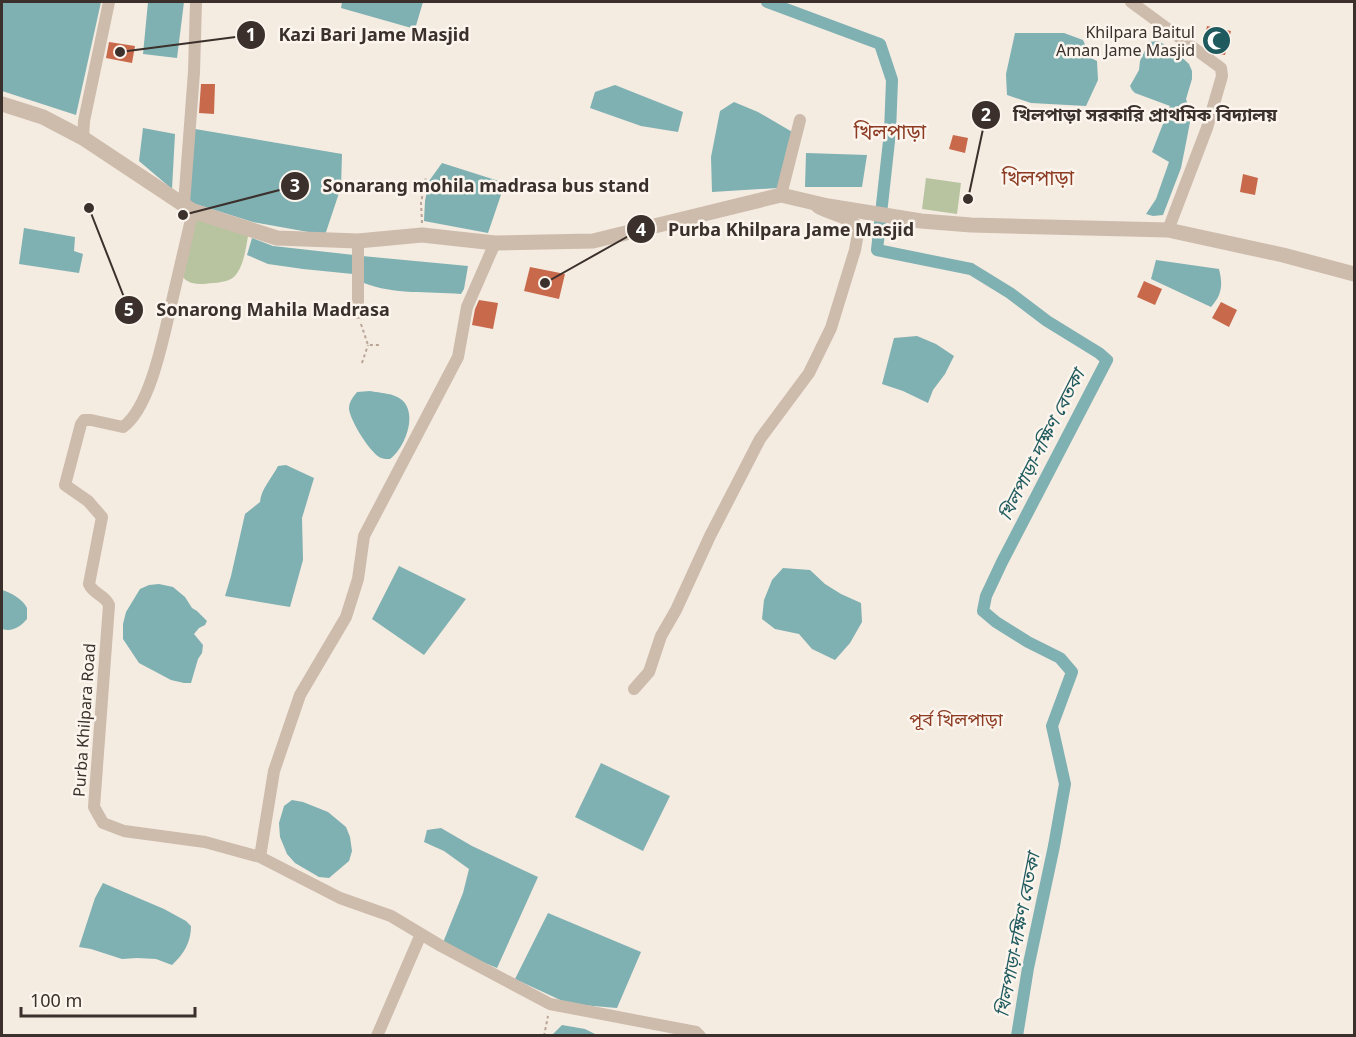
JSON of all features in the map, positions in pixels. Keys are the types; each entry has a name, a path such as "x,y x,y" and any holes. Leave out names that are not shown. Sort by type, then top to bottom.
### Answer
{"street":[{"path":"83,138 84,121 109,2"},
{"path":"189,208 196,2"},
{"path":"1131,2 1221,68 1222,76 1207,129 1168,230"},
{"path":"2,104 43,117 83,138 189,208 277,238 358,241 422,235 495,243 593,241 781,195 828,206 891,216 971,225 1168,230 1282,255 1354,274"},
{"path":"781,195 800,120"},
{"path":"634,689 649,672 661,636 760,439 809,373 831,328 855,250 859,228 855,222 821,210 812,202"},
{"name":"Purba Khilpara Road","path":"189,208 154,373 142,402 129,423 123,427 84,420 65,485 88,501 102,517 88,584 91,590 102,596 110,605 94,807 103,823 124,831 205,842 260,857 340,898 391,916 550,1004 696,1032 700,1035"},
{"path":"358,241 358,313"},
{"path":"260,857 274,771 300,695 346,617 358,579 364,536 458,357 467,307 495,243"},
{"path":"377,1035 421,934"}],"path":[{"path":"422,235 421,203 426,177"},
{"path":"358,313 368,345 362,363"},
{"path":"368,345 380,345"},
{"path":"544,1035 550,1004"}],"green space":[{"path":"926,178 961,183 957,214 922,209"},
{"path":"195,217 248,236 241,265 231,279 200,284 188,282 182,276"}],"water":[{"path":"2,2 101,2 76,115 2,91"},
{"path":"148,2 184,2 177,58 143,54"},
{"path":"342,2 423,2 415,29 341,8"},
{"path":"1015,33 1064,33 1083,40 1091,58 1097,61 1098,80 1086,106 1031,103 1007,95 1006,74"},
{"path":"1158,41 1174,50 1189,64 1192,79 1186,99 1190,122 1181,168 1163,215 1153,216 1146,214 1156,199 1169,162 1152,152 1170,106 1135,93 1130,86 1139,70 1140,61 1149,42"},
{"path":"615,85 683,112 678,132 641,126 590,108 595,92"},
{"path":"734,102 758,112 794,133 778,188 712,192 711,157 720,111"},
{"path":"143,128 175,134 172,189 139,161"},
{"path":"195,129 342,154 341,187 325,235 253,222 189,202"},
{"path":"806,153 867,155 862,187 805,187"},
{"path":"442,163 505,183 488,233 424,221 429,181"},
{"path":"24,228 75,237 74,251 83,254 79,273 19,264"},
{"path":"252,238 273,246 354,255 353,274 268,264 247,255"},
{"path":"362,256 468,266 464,289 461,294 399,291 375,287 364,283"},
{"path":"1156,260 1219,269 1221,290 1215,303 1211,307 1151,279"},
{"path":"917,336 936,344 954,356 945,374 933,390 928,403 882,384 894,338"},
{"path":"370,391 399,398 407,406 408,431 400,447 390,459 381,458 372,450 361,436 350,414 350,404 357,392"},
{"path":"286,465 314,478 302,518 303,560 290,607 225,596 245,514 260,502 278,466"},
{"path":"399,566 466,599 424,655 372,619"},
{"path":"783,568 810,570 825,584 861,603 862,622 850,643 835,660 812,649 799,634 775,629 762,619 764,600 772,580"},
{"path":"159,584 173,587 207,621 194,634 203,645 191,683 171,680 139,663 123,639 126,612 140,589"},
{"path":"2,590 16,596 27,608 27,619 13,629 2,629"},
{"path":"601,763 670,796 643,851 575,817"},
{"path":"292,800 328,812 346,827 352,851 349,861 329,878 319,877 295,863 287,854 280,837 279,823 284,806"},
{"path":"441,828 472,846 538,877 497,968 442,945 463,893 469,869 444,851 424,842 427,830"},
{"path":"103,883 164,909 191,926 186,947 172,965 156,959 122,959 79,947 95,898"},
{"path":"548,913 641,952 617,1008 569,1004 515,979"},
{"path":"562,1025 585,1029 597,1035 552,1035"}],"building":[{"name":"Khilpara Baitul Aman Jame Masjid","path":"1207,26 1231,31 1225,55 1214,53 1203,45"},
{"path":"109,42 135,46 132,63 106,58"},
{"path":"201,84 215,84 214,114 199,113"},
{"path":"953,135 968,138 965,153 949,149"},
{"path":"1243,174 1258,178 1255,195 1240,192"},
{"path":"530,267 565,274 559,299 524,291"},
{"path":"1144,281 1162,289 1155,305 1137,297"},
{"path":"479,300 498,303 493,329 472,325"},
{"path":"1221,302 1237,310 1229,327 1212,318"}],"waterway":[{"name":"খিলপাড়া-দক্ষিণ বেতকা","path":"767,2 880,44 892,80 890,132 877,250 971,269 1107,360 1002,562 986,596 983,611 1028,642 1060,658 1072,672 1052,726 1065,784 1028,968 1017,1036"}],"place":[{"name":"Khilpara Baitul Aman Jame Masjid","path":"1216,41"},
{"name":"Kazi Bari Jame Masjid","path":"120,52"},
{"name":"খিলপাড়া সরকারি প্রাথমিক বিদ্যালয়","path":"968,199"},
{"name":"Sonarong Mahila Madrasa","path":"89,208"},
{"name":"Sonarang mohila madrasa bus stand","path":"183,215"},
{"name":"Purba Khilpara Jame Masjid","path":"545,283"}],"district":[{"name":"খিলপাড়া","path":"890,132"},
{"name":"খিলপাড়া","path":"1038,178"},
{"name":"পূর্ব খিলপাড়া","path":"956,720"}]}
